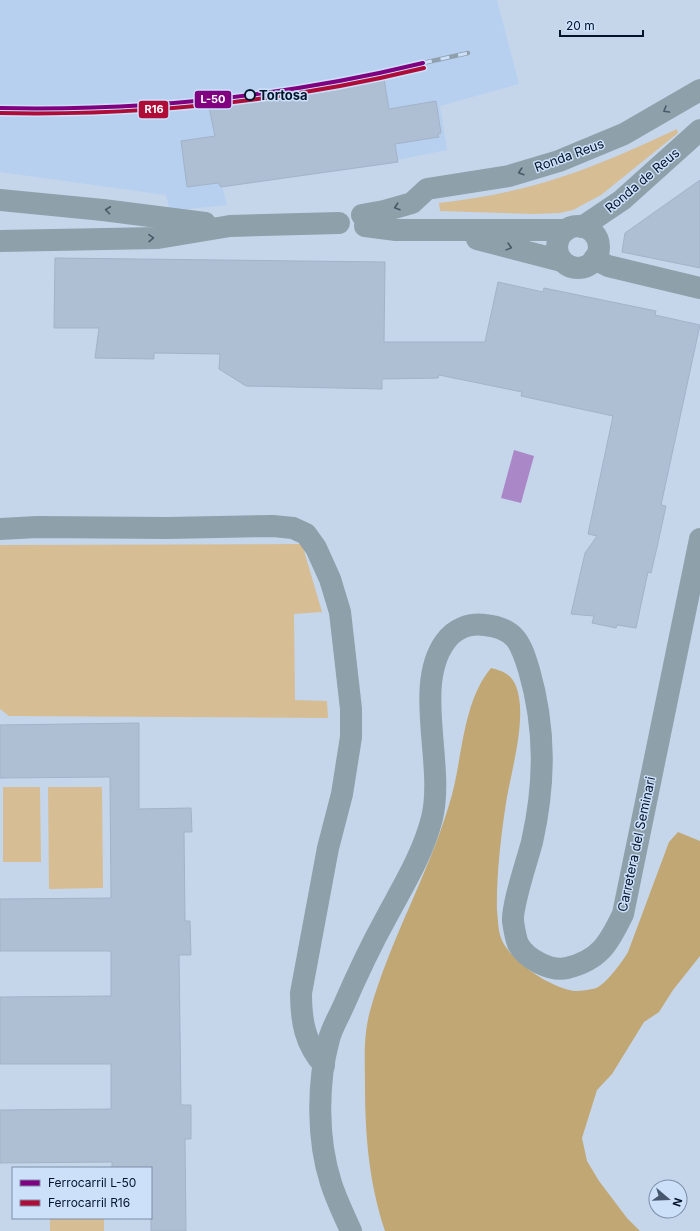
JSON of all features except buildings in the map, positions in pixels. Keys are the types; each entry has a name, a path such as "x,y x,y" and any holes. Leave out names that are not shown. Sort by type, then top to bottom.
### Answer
{"street":[{"name":"Ronda Reus","path":"364,220 384,211 412,203 427,189 509,176 559,161 624,134 700,90"},
{"name":"Ronda de Reus","path":"574,229 622,200 700,130"},
{"path":"0,200 230,226 339,224 342,231 346,235 352,236 358,235 364,220 396,230 444,231 574,229 591,231 598,242 598,250 594,259 586,266 574,268 562,261 444,231"},
{"path":"0,228 66,230 124,228 164,218"},
{"path":"0,240 158,238 230,226"},
{"path":"562,261 556,248 560,235 574,229"},
{"path":"594,259 608,266 700,288"},
{"path":"0,529 44,527 166,528 273,526 293,528 306,534 316,548 330,579 340,612 351,709 351,737 343,787 325,865 305,970 301,1014 305,1034 315,1055 324,1065"},
{"name":"Carretera del Seminari","path":"351,1231 331,1184 324,1158 321,1131 321,1108 324,1065 329,1038 349,993 424,843 432,816 436,788 430,688 436,654 449,636 465,625 486,625 507,631 521,644 538,706 542,744 543,778 531,843 513,919 518,945 538,964 563,970 588,962 609,942 623,914 700,539"}],"shaded area":[{"path":"0,0 497,0 519,84 440,106 447,150 397,160 395,163 222,186 227,205 170,211 166,195 0,172"},
{"path":"677,129 678,133 601,195 573,210 560,213 535,214 440,211 439,203 499,194 543,183 603,162"},
{"path":"514,450 534,456 521,503 501,498"},
{"path":"302,544 322,612 294,614 295,700 327,701 328,718 9,716 0,709 0,545"},
{"path":"491,668 503,672 512,679 516,686 519,699 520,713 515,760 502,829 498,871 497,911 500,935 511,954 520,963 543,979 565,989 583,991 600,986 614,972 628,952 669,842 678,832 700,841 700,956 673,990 659,1012 644,1022 612,1074 597,1090 582,1138 587,1161 599,1181 627,1218 640,1231 385,1231 375,1195 367,1141 365,1104 365,1048 366,1030 370,1011 378,985 398,933 431,857 454,788 468,716 481,682"},
{"path":"3,787 40,787 41,862 3,862"},
{"path":"48,787 102,787 103,888 49,889"},
{"path":"50,1219 104,1219 104,1231 50,1231"}],"railway":[{"path":"423,63 468,53"}],"rail line":[{"name":"L-50","path":"0,108 107,107 213,99 318,85 423,63"},
{"name":"R16","path":"0,113 107,112 214,104 319,90 424,68"}],"place":[{"name":"Tortosa","path":"250,95"}]}
